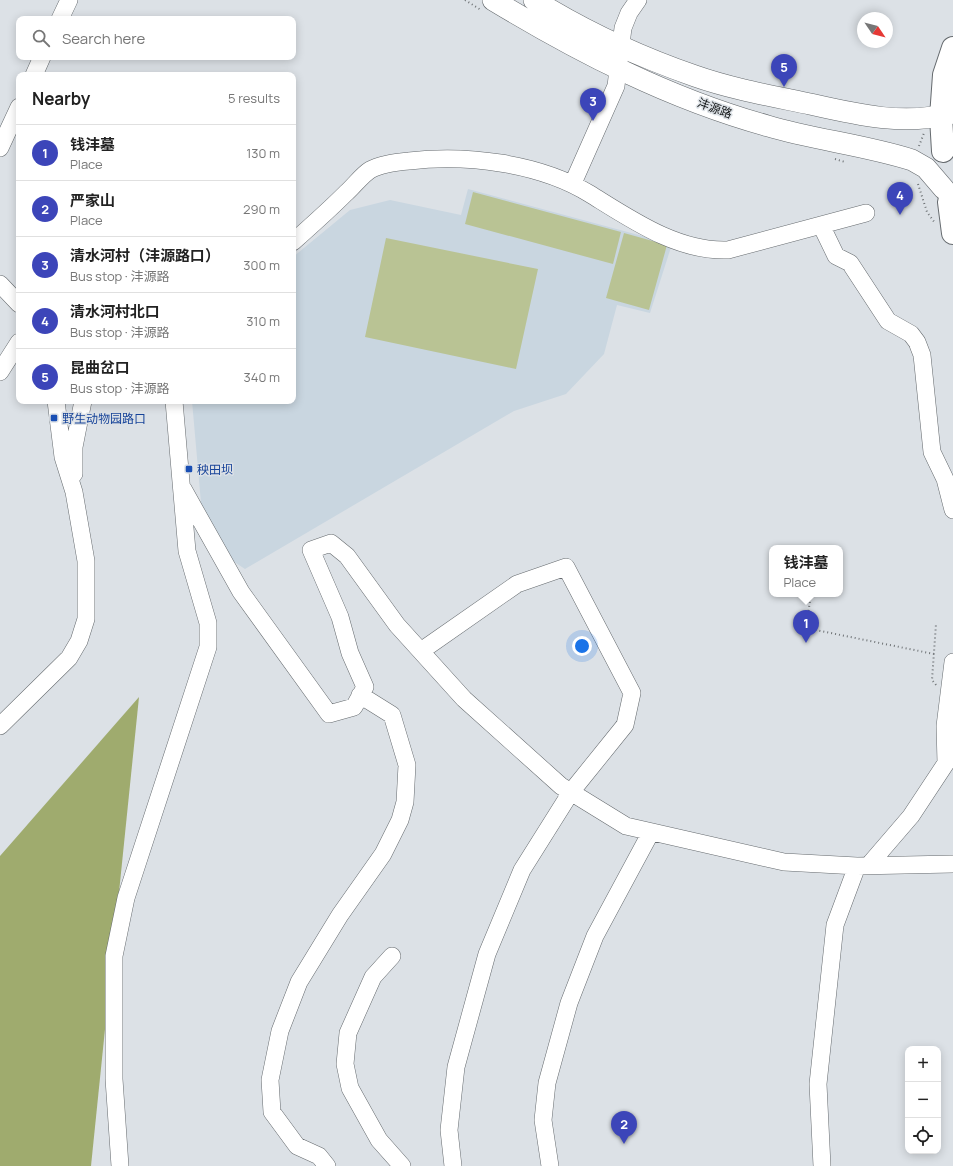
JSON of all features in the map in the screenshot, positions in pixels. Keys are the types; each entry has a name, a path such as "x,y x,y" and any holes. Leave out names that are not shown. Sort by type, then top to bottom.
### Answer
{"highway":[{"path":"943,152 949,120 944,75 953,48"},
{"path":"949,199 953,233"}],"main road":[{"name":"沣源路","path":"493,0 537,27 619,70 715,109 767,126 912,160 926,168 949,199"},
{"name":"沣源路","path":"534,0 620,45 696,77 870,118 949,120"},
{"path":"943,152 942,177 949,199"}],"street":[{"path":"61,16 68,0"},
{"path":"572,183 616,86 623,28 629,13 638,0"},
{"path":"35,72 41,60"},
{"path":"0,148 16,113"},
{"path":"296,239 370,170 394,163 434,158 486,161 525,169 572,183 639,224 687,244 712,251 728,250 866,213"},
{"path":"821,225 836,256 850,263 888,321 911,334 917,342 922,355 932,452 946,479 953,510"},
{"path":"0,284 16,301"},
{"path":"0,372 16,347"},
{"path":"0,726 69,658 79,641 86,618 86,561 74,492 63,457 56,404"},
{"path":"74,492 74,447 82,404"},
{"path":"120,1166 114,1079 114,956 126,898 208,647 208,623 187,551 174,404"},
{"path":"182,487 242,592 329,714 354,706 365,687 350,653 340,617 311,550 331,543 347,556 397,625 464,699 561,786 626,826 784,862 863,866 953,864"},
{"path":"421,651 518,584 566,567 632,693 625,725 571,792 522,870 487,954 456,1067 449,1130 453,1166"},
{"path":"822,1166 818,1084 835,925 863,866 911,816 946,764 945,726 953,662"},
{"path":"327,1166 319,1156 298,1146 272,1112 270,1080 280,1030 299,982 340,915 383,854 400,820 405,802 407,765 392,715 360,695"},
{"path":"550,1166 543,1120 545,1098 547,1083 568,1003 595,936 651,832"},
{"path":"392,956 372,977 348,1033 345,1064 350,1088 380,1140 402,1166"}],"path":[{"path":"811,597 806,628 934,654"},
{"path":"936,624 932,680 948,700"}],"shaded area":[{"path":"468,189 672,244 650,313 617,305 604,354 566,394 514,411 245,569 224,555 202,514 192,404 296,404 296,255 350,210 390,200 461,215"}],"green space":[{"path":"473,192 621,232 613,264 465,224"},
{"path":"624,233 667,245 649,310 606,298"},
{"path":"386,238 538,269 516,369 365,337"},
{"path":"139,697 91,1166 0,1166 0,856"}],"place":[{"name":"昆曲岔口","path":"784,87"},
{"name":"清水河村（沣源路口）","path":"593,121"},
{"name":"清水河村北口","path":"900,215"},
{"name":"野生动物园路口","path":"54,418"},
{"name":"秧田坝","path":"189,469"},
{"name":"钱沣墓","path":"806,643"},
{"name":"严家山","path":"624,1144"}]}
